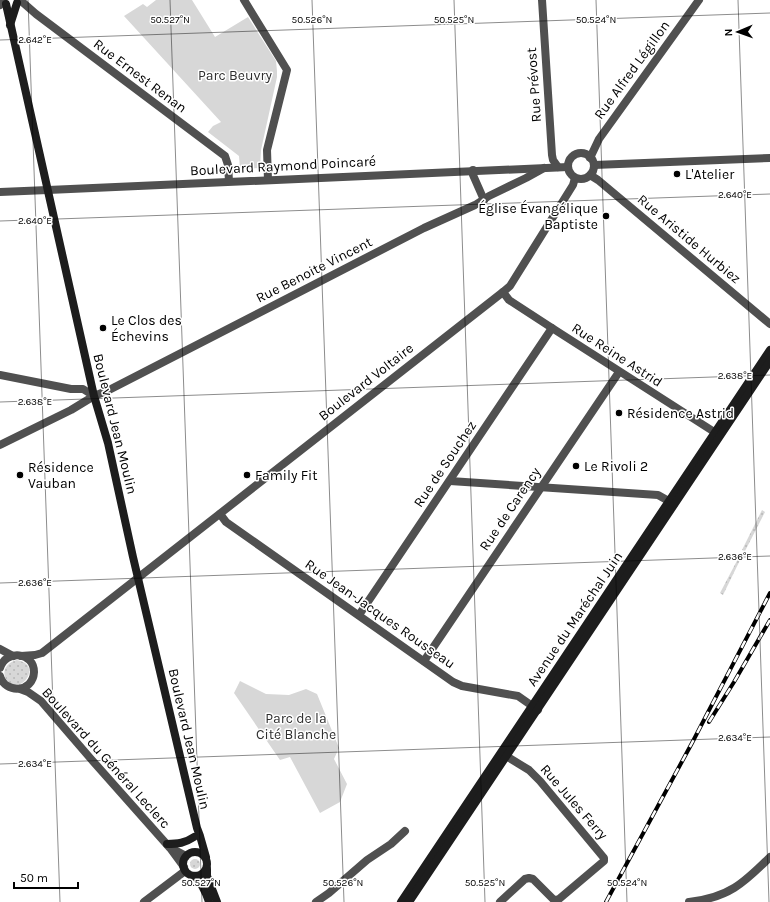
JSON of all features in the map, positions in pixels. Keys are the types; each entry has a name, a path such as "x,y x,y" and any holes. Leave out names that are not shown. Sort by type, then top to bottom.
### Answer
{"main road":[{"path":"2,3 11,5 19,1"},
{"name":"Boulevard Jean Moulin","path":"10,26 19,1"},
{"name":"Boulevard Jean Moulin","path":"2,3 10,26 94,396 108,443 197,828 206,858"},
{"name":"Avenue du Maréchal Juin","path":"718,434 770,350"},
{"name":"Avenue du Maréchal Juin","path":"401,902 535,708 718,434 770,361"},
{"name":"Avenue du Maréchal Juin","path":"409,902 506,756 535,708"},
{"name":"Boulevard Jean Moulin","path":"190,854 197,828"},
{"path":"168,846 179,844 194,837"},
{"path":"209,902 200,881 184,869 184,861 190,854 202,854 206,858 208,865 207,876 217,902"},
{"path":"195,876 203,874 207,869"}],"street":[{"path":"244,0 287,70 267,150 268,180"},
{"name":"Rue Prévost","path":"542,0 552,155 553,160 558,167"},
{"name":"Rue Alfred Légillon","path":"592,161 599,139 699,0"},
{"name":"Rue Ernest Renan","path":"19,1 225,156 228,165 229,181"},
{"path":"592,161 590,175 583,179 575,178 571,175 568,167 571,158 578,154 583,154 592,161 770,158"},
{"name":"Boulevard Raymond Poincaré","path":"0,192 568,167"},
{"name":"Rue Benoite Vincent","path":"0,445 424,228 475,205 544,168"},
{"path":"473,170 473,176 484,200"},
{"name":"Rue Aristide Hurbiez","path":"590,175 598,180 770,324"},
{"name":"Boulevard Voltaire","path":"42,653 510,286 573,185 575,178"},
{"name":"Rue Reine Astrid","path":"502,292 510,300 552,328 718,434"},
{"name":"Rue de Souchez","path":"360,615 552,328"},
{"name":"Rue de Carency","path":"424,661 619,372"},
{"path":"0,375 83,389 94,396"},
{"path":"450,481 658,495 672,503"},
{"name":"Rue Jean-Jacques Rousseau","path":"220,514 226,522 453,682 462,686 518,696 535,708"},
{"path":"0,650 12,656 35,655 42,653"},
{"path":"41,701 34,688 32,679 33,668 42,653"},
{"path":"0,664 12,656"},
{"path":"21,656 29,660 33,668"},
{"path":"0,676 3,682 10,688"},
{"path":"0,690 10,688 20,689 25,687 32,679"},
{"name":"Boulevard du Général Leclerc","path":"20,689 28,692 41,701 168,846 184,869"},
{"name":"Rue Jules Ferry","path":"500,902 525,879 529,878 533,879 553,899 560,899 604,861 604,858 540,781 529,770 506,756"},
{"path":"316,902 330,893 367,860 391,844 405,831"},
{"name":"Boulevard du Général Leclerc","path":"168,846 190,854"},
{"path":"689,902 702,901 720,896 748,880 770,858"},
{"path":"144,902 184,869"}],"green space":[{"name":"Parc Beuvry","path":"156,0 192,0 215,37 248,17 276,61 277,77 261,150 260,168 240,169 239,156 208,132 213,126 221,122 124,16 143,4 147,7"},
{"path":"762,510 765,512 745,551 742,550"},
{"path":"740,555 742,556 723,595 720,593"},
{"path":"17,660 25,663 29,668 29,673 22,683 17,685 11,684 6,679 4,673 8,665"},
{"name":"Parc de la Cité Blanche","path":"240,681 266,694 289,695 306,689 317,694 339,748 334,759 347,784 340,802 320,813 290,757 280,760 234,693"},
{"path":"193,859 197,859 199,860 199,868 193,869 190,866 190,862"}],"railway":[{"path":"606,902 692,743 770,593"},
{"path":"709,722 770,620"}],"place":[{"name":"L'Atelier","path":"677,174"},
{"name":"Église Évangélique Baptiste","path":"606,216"},
{"name":"Le Clos des Échevins","path":"103,328"},
{"name":"Résidence Astrid","path":"619,413"},
{"name":"Le Rivoli 2","path":"576,466"},
{"name":"Résidence Vauban","path":"20,475"},
{"name":"Family Fit","path":"247,475"}]}
